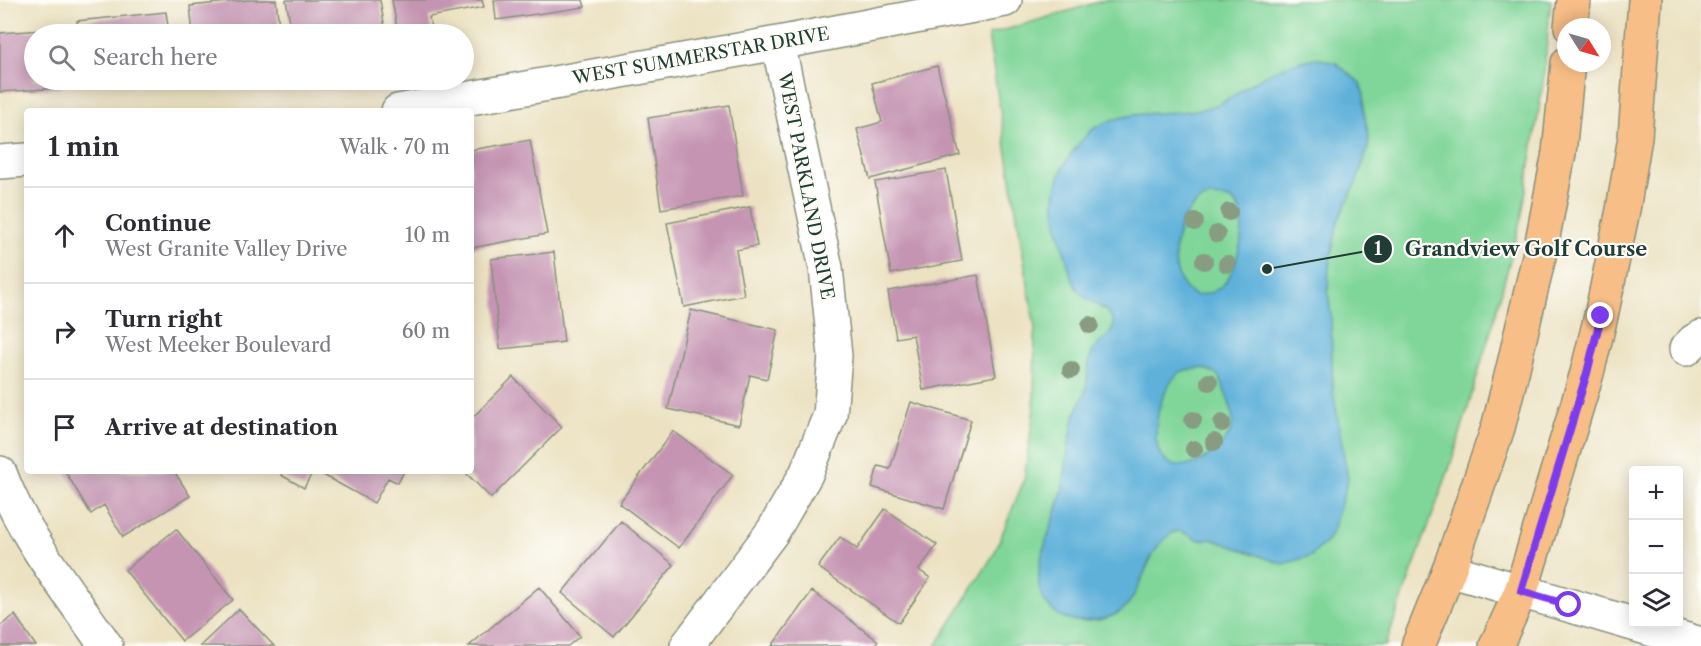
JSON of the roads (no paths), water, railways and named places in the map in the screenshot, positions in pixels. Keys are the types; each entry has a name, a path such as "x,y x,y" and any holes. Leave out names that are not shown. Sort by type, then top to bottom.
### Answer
{"main road":[{"path":"1573,18 1575,0"},
{"path":"1496,646 1521,591 1587,373 1621,219 1636,126 1645,0"},
{"path":"1418,646 1449,570 1498,428 1514,368 1559,153 1567,72"}],"street":[{"name":"WEST SUMMERSTAR DRIVE","path":"415,108 1005,0"},
{"name":"WEST PARKLAND DRIVE","path":"687,646 773,531 806,474 830,415 835,356 826,268 778,43"},
{"path":"0,162 24,160"},
{"path":"0,473 5,488 35,544 106,646"},
{"path":"1449,570 1701,644"}],"water":[{"path":"1316,58 1336,63 1360,83 1364,95 1364,113 1369,137 1368,148 1357,181 1338,221 1329,267 1333,391 1348,479 1333,530 1327,541 1311,556 1283,564 1211,539 1198,540 1177,531 1169,535 1154,553 1137,589 1123,610 1096,620 1070,620 1058,615 1044,600 1040,591 1042,554 1062,491 1072,427 1086,389 1090,359 1095,348 1110,333 1113,326 1111,316 1085,298 1072,278 1058,228 1055,202 1056,189 1065,163 1088,134 1098,126 1127,116 1189,111 1219,104 1267,74","holes":["1208,197 1231,200 1238,207 1242,229 1237,256 1228,279 1216,290 1196,296 1185,287 1178,274 1175,260 1176,244 1180,228 1187,215 1196,204","1202,368 1220,378 1232,414 1232,428 1225,441 1203,460 1190,465 1174,466 1163,458 1158,449 1156,438 1158,413 1166,389 1172,380 1187,369"]}],"place":[{"name":"Grandview Golf Course","path":"1267,269"}]}
